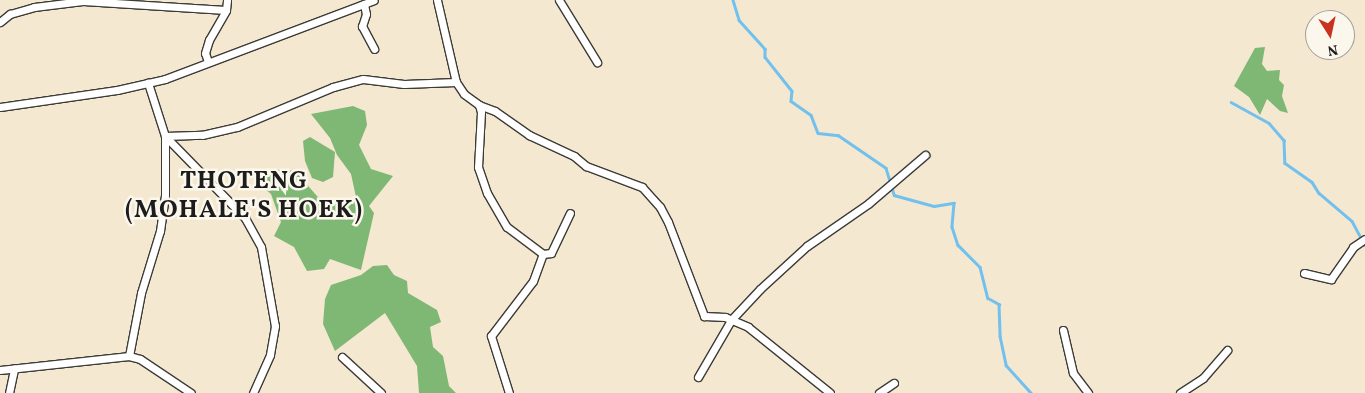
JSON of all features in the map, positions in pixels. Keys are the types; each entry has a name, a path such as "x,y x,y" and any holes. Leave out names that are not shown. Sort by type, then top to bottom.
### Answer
{"street":[{"path":"208,62 206,54 209,40 226,10 227,0"},
{"path":"0,107 148,83 374,0"},
{"path":"437,0 456,82 464,94 479,105 495,111 536,138 574,156 586,166 642,186 660,207 668,222 704,316 730,320 748,327 830,393"},
{"path":"559,0 597,62"},
{"path":"0,22 10,14 34,7 83,1 226,10"},
{"path":"364,4 366,14 362,26 374,49"},
{"path":"165,136 202,135 237,128 333,87 362,79 404,84 456,82"},
{"path":"129,356 141,293 160,232 165,195 165,136 148,83"},
{"path":"479,105 481,128 478,167 487,194 507,228 544,254 551,253 570,213"},
{"path":"165,136 245,218 261,247 275,326 270,355 253,393"},
{"path":"698,376 730,320 807,246 869,203 925,155"},
{"path":"1304,274 1331,279 1354,246 1365,239"},
{"path":"509,393 492,336 533,281 544,254"},
{"path":"1063,330 1073,373 1088,393"},
{"path":"1180,393 1203,378 1227,350"},
{"path":"0,370 129,356 140,359 191,393"},
{"path":"342,357 381,393"},
{"path":"9,393 14,369"},
{"path":"879,393 894,383"}],"green space":[{"path":"1265,47 1262,64 1267,71 1280,70 1279,80 1284,85 1282,96 1288,113 1280,111 1267,99 1260,115 1249,97 1234,86 1255,48"},
{"path":"353,106 365,111 367,125 359,145 371,169 393,176 369,206 374,213 361,270 330,259 324,269 307,271 294,247 274,236 281,222 271,194 258,183 270,169 295,171 324,204 351,203 356,197 351,174 337,155 330,138 311,114"},
{"path":"310,137 335,152 333,177 323,182 312,178 305,161 303,141"},
{"path":"387,265 394,275 407,281 408,293 437,310 441,322 430,327 433,347 443,356 449,386 456,393 419,393 417,366 385,313 335,351 323,324 325,299 331,285 361,275 373,266"}],"waterway":[{"path":"733,0 739,20 765,49 765,57 792,91 791,101 811,115 818,133 838,135 886,168 894,195 934,206 954,203 952,227 958,245 980,267 988,298 999,304 1000,336 1006,365 1031,393"},
{"path":"1231,102 1269,123 1284,140 1285,163 1312,182 1319,193 1352,221 1365,245"}],"district":[{"name":"THOTENG (MOHALE'S HOEK)","path":"244,198"}]}
